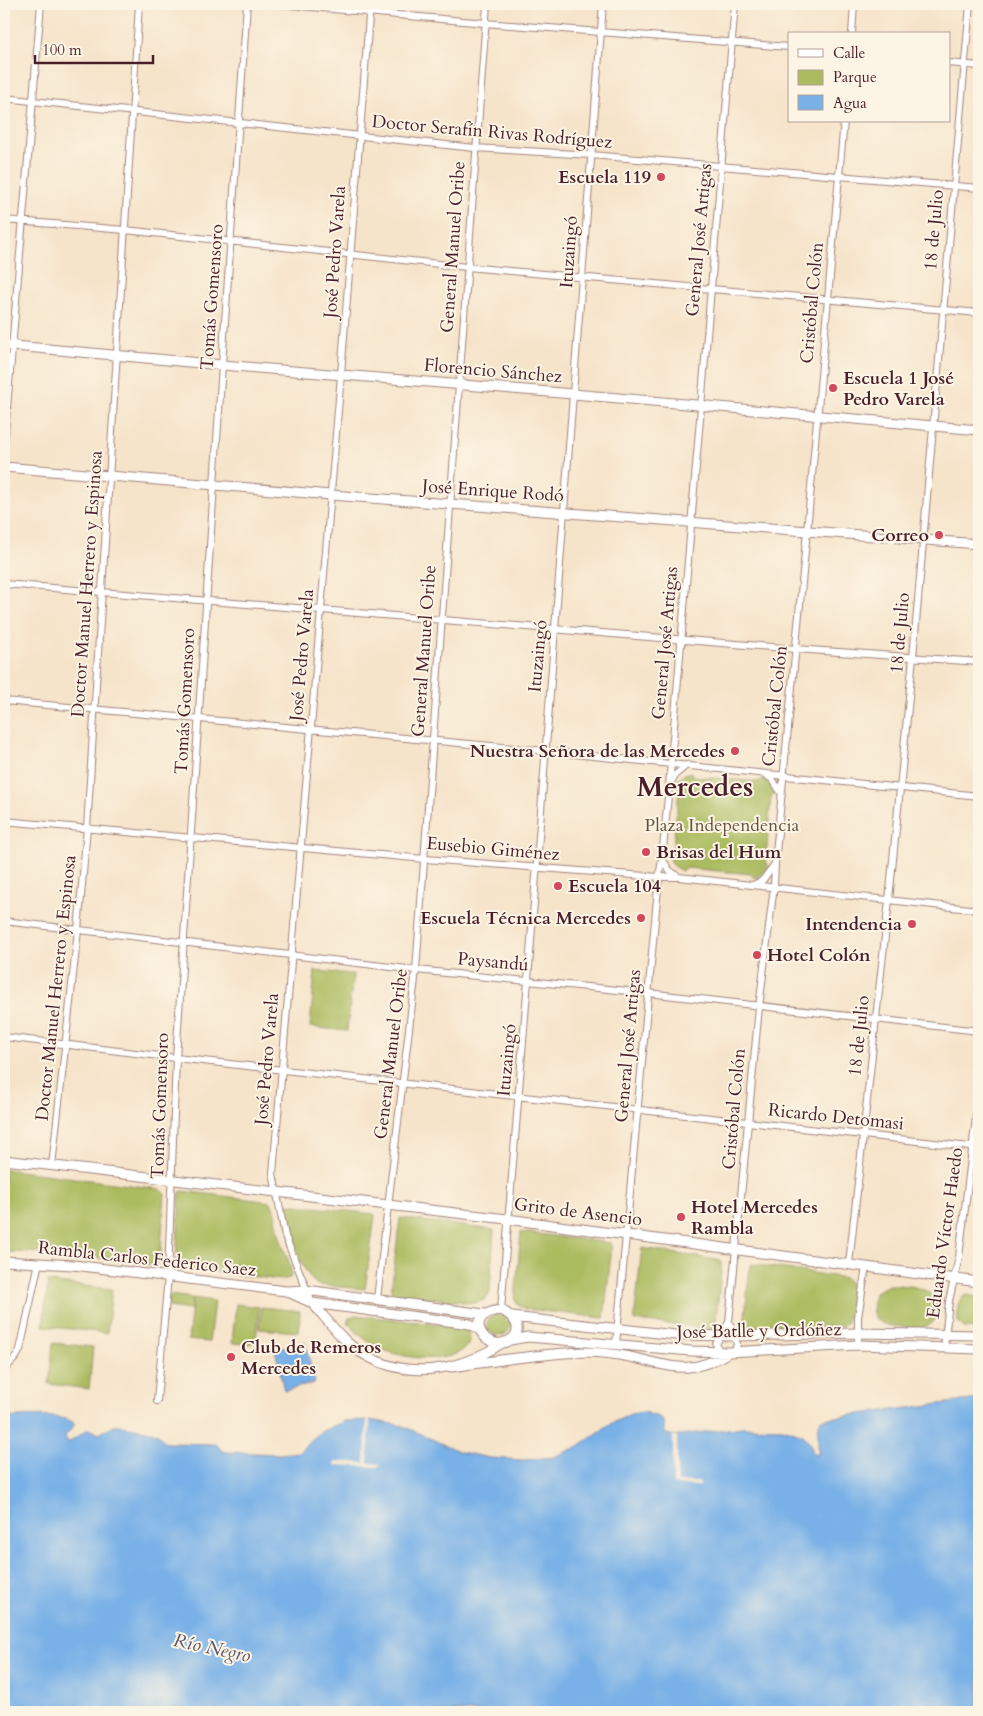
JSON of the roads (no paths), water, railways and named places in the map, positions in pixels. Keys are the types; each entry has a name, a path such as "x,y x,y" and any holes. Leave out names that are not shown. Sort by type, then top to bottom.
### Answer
{"street":[{"path":"4,444 8,346 23,221 41,4"},
{"name":"Doctor Manuel Herrero y Espinosa","path":"52,1166 78,930 87,828 139,4"},
{"name":"Tomás Gomensoro","path":"157,1401 168,1276 176,1058 247,4"},
{"path":"279,4 485,23 788,47"},
{"name":"José Pedro Varela","path":"312,1303 285,1236 273,1173 341,375 370,4"},
{"name":"General Manuel Oribe","path":"377,1299 416,970 487,4"},
{"name":"Ituzaingó","path":"501,1310 603,4"},
{"name":"General José Artigas","path":"616,1344 658,878 662,859 669,786 735,4"},
{"path":"852,32 854,4"},
{"name":"18 de Julio","path":"849,1264 889,900 913,656 970,4"},
{"path":"950,62 979,66"},
{"name":"Doctor Serafín Rivas Rodríguez","path":"4,98 475,148 591,155 979,188"},
{"name":"Cristóbal Colón","path":"730,1322 758,1006 774,886 844,122"},
{"path":"4,220 125,230 467,267 979,313"},
{"name":"Florencio Sánchez","path":"8,346 979,430"},
{"name":"José Enrique Rodó","path":"4,467 331,495 979,544"},
{"path":"4,584 796,649 979,662"},
{"path":"4,701 94,711 545,751 979,796"},
{"path":"669,786 675,775 687,766"},
{"path":"765,774 782,794"},
{"name":"Eusebio Giménez","path":"4,821 301,846 424,859 658,878 679,877 979,910"},
{"path":"662,859 669,870 679,877"},
{"path":"754,885 767,876 775,863"},
{"name":"Paysandú","path":"4,921 416,970 648,993 979,1031"},
{"name":"Ricardo Detomasi","path":"4,1037 748,1123 976,1147"},
{"name":"Eduardo Víctor Haedo","path":"944,1348 949,1301 959,1257 976,1147 979,1093"},
{"name":"Grito de Asencio","path":"4,1160 389,1204 979,1282"},
{"name":"Rambla Carlos Federico Saez","path":"4,1261 39,1262 286,1291 306,1290 484,1314"},
{"path":"4,1370 20,1350 39,1262"},
{"path":"858,1345 858,1317 866,1267"},
{"name":"Rambla Carlos Federico Saez","path":"286,1291 312,1303 470,1324 479,1329"},
{"path":"312,1303 359,1352 379,1362 402,1369 420,1371 523,1357 582,1352 629,1357 673,1368 701,1366 732,1351 737,1344 730,1322"},
{"path":"507,1341 490,1341 483,1336 479,1329 479,1320 484,1314 490,1311 501,1310 512,1317 618,1329 721,1336 858,1333 979,1336"},
{"path":"451,1367 490,1352 516,1334 517,1327 512,1317"},
{"path":"718,1351 716,1344 730,1322"},
{"name":"José Batlle y Ordóñez","path":"507,1341 528,1337 691,1351 858,1345 979,1349"}],"water":[{"path":"305,1342 315,1383 284,1391 275,1349"},
{"name":"Río Negro","path":"979,1399 979,1712 4,1712 4,1418 42,1416 62,1418 75,1424 65,1436 67,1441 70,1442 88,1429 99,1434 114,1425 118,1425 158,1434 166,1443 216,1444 222,1451 226,1452 280,1454 299,1452 320,1432 345,1421 370,1420 403,1426 460,1452 490,1458 524,1460 554,1457 579,1446 610,1424 631,1414 643,1412 659,1417 663,1421 665,1433 673,1436 743,1427 783,1428 803,1435 810,1444 814,1455 818,1454 818,1432 821,1419"}],"place":[{"name":"Escuela 119","path":"661,177"},
{"name":"Escuela 1 José Pedro Varela","path":"833,388"},
{"name":"Correo","path":"939,535"},
{"name":"Nuestra Señora de las Mercedes","path":"735,751"},
{"name":"Brisas del Hum","path":"646,852"},
{"name":"Escuela 104","path":"558,886"},
{"name":"Escuela Técnica Mercedes","path":"641,918"},
{"name":"Intendencia","path":"912,924"},
{"name":"Hotel Colón","path":"757,955"},
{"name":"Hotel Mercedes Rambla","path":"681,1217"},
{"name":"Club de Remeros Mercedes","path":"231,1357"}],"district":[{"name":"Mercedes","path":"695,787"}],"park label":[{"name":"Plaza Independencia","path":"722,825"}]}
